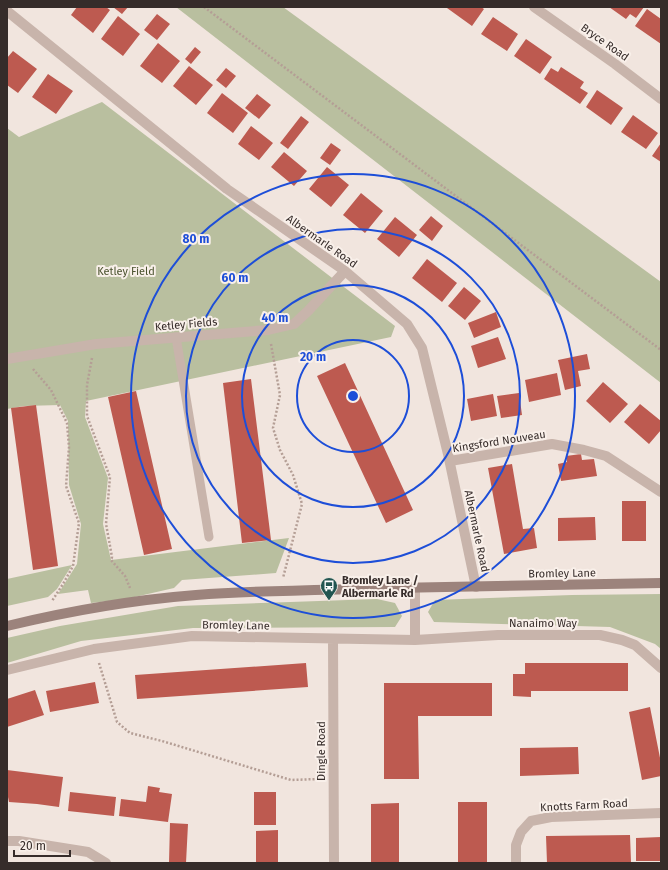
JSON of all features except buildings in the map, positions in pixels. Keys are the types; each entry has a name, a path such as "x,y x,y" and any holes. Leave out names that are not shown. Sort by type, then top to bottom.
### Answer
{"street":[{"name":"Bryce Road","path":"534,7 616,64 661,99"},
{"name":"Albermarle Road","path":"7,11 227,189 345,271 407,324 422,348 450,461 476,587"},
{"name":"Ketley Fields","path":"7,359 96,344 268,330 294,324 345,271"},
{"name":"Kingsford Nouveau","path":"450,461 519,448 552,444 606,456 661,492"},
{"name":"Bromley Lane","path":"7,626 40,618 136,602 194,595 279,590 661,583"},
{"path":"415,588 415,640"},
{"name":"Nanaimo Way","path":"415,640 498,635 600,635 622,640 635,645 661,668"},
{"name":"Bromley Lane","path":"7,670 94,649 192,636 415,640"},
{"name":"Dingle Road","path":"333,639 334,863"},
{"name":"Knotts Farm Road","path":"516,863 516,845 521,832 531,821 550,817 661,813"},
{"path":"7,841 19,841 88,852 106,863"}],"lane":[{"path":"176,337 209,537"}],"path":[{"path":"204,7 661,350"},
{"path":"268,330 280,395 273,428 280,450 293,474 302,504 279,590"},
{"path":"96,344 87,385 87,416 110,477 106,524 112,557 111,560 125,576 136,602"},
{"path":"22,356 51,390 67,422 69,447 66,486 79,523 73,566 63,584 40,618"},
{"path":"94,649 117,722 130,733 162,741 291,780 333,779"}],"green space":[{"path":"176,7 283,7 661,282 661,383"},
{"name":"Ketley Field","path":"102,102 395,326 391,337 86,401 85,417 108,478 103,524 111,560 289,538 276,573 182,580 174,588 126,599 91,603 88,590 58,594 77,564 81,524 69,485 68,421 60,405 24,406 7,409 7,128 19,137"},
{"path":"72,565 57,589 48,597 7,606 7,579"},
{"path":"661,594 661,649 655,644 610,627 434,622 428,612 435,600 572,595"},
{"path":"377,599 395,603 402,616 395,627 193,628 81,641 7,663 7,638 60,626 178,606"}],"place":[{"name":"Bromley Lane / Albermarle Rd","path":"329,601"}]}
